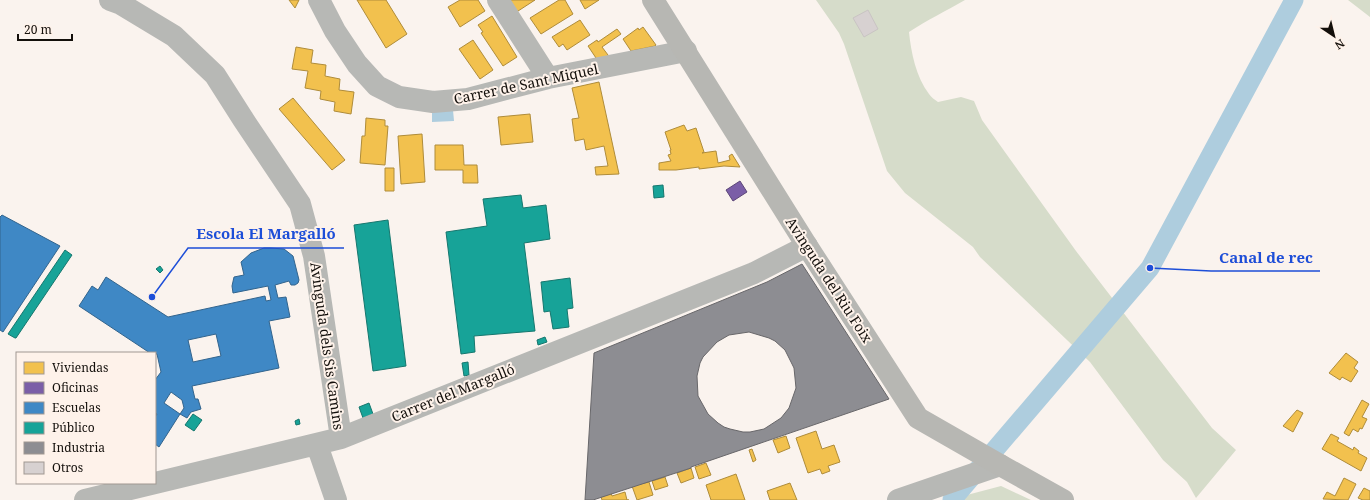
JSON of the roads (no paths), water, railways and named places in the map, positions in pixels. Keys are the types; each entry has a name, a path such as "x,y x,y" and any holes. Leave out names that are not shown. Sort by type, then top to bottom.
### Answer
{"street":[{"name":"Avinguda dels Sis Camins","path":"110,0 121,4 174,36 215,75 300,204 314,256 341,438"},
{"name":"Carrer de Sant Miquel","path":"319,0 335,31 357,64 377,86 399,97 433,102 468,99 548,78 686,51"},
{"path":"498,0 548,78"},
{"name":"Avinguda del Riu Foix","path":"654,0 807,246 918,418 1063,500"},
{"name":"Carrer del Margalló","path":"156,483 341,438 754,274 807,246"},
{"path":"316,445 336,500"},
{"path":"898,500 1000,465"},
{"name":"Carrer del Margalló","path":"85,500 152,484"}],"water":[{"path":"453,110 454,121 432,122 432,111"}],"waterway":[{"path":"952,500 1150,268 1294,0"}],"place":[{"name":"Canal de rec","path":"1150,268"},
{"name":"Escola El Margalló","path":"152,297"}]}
